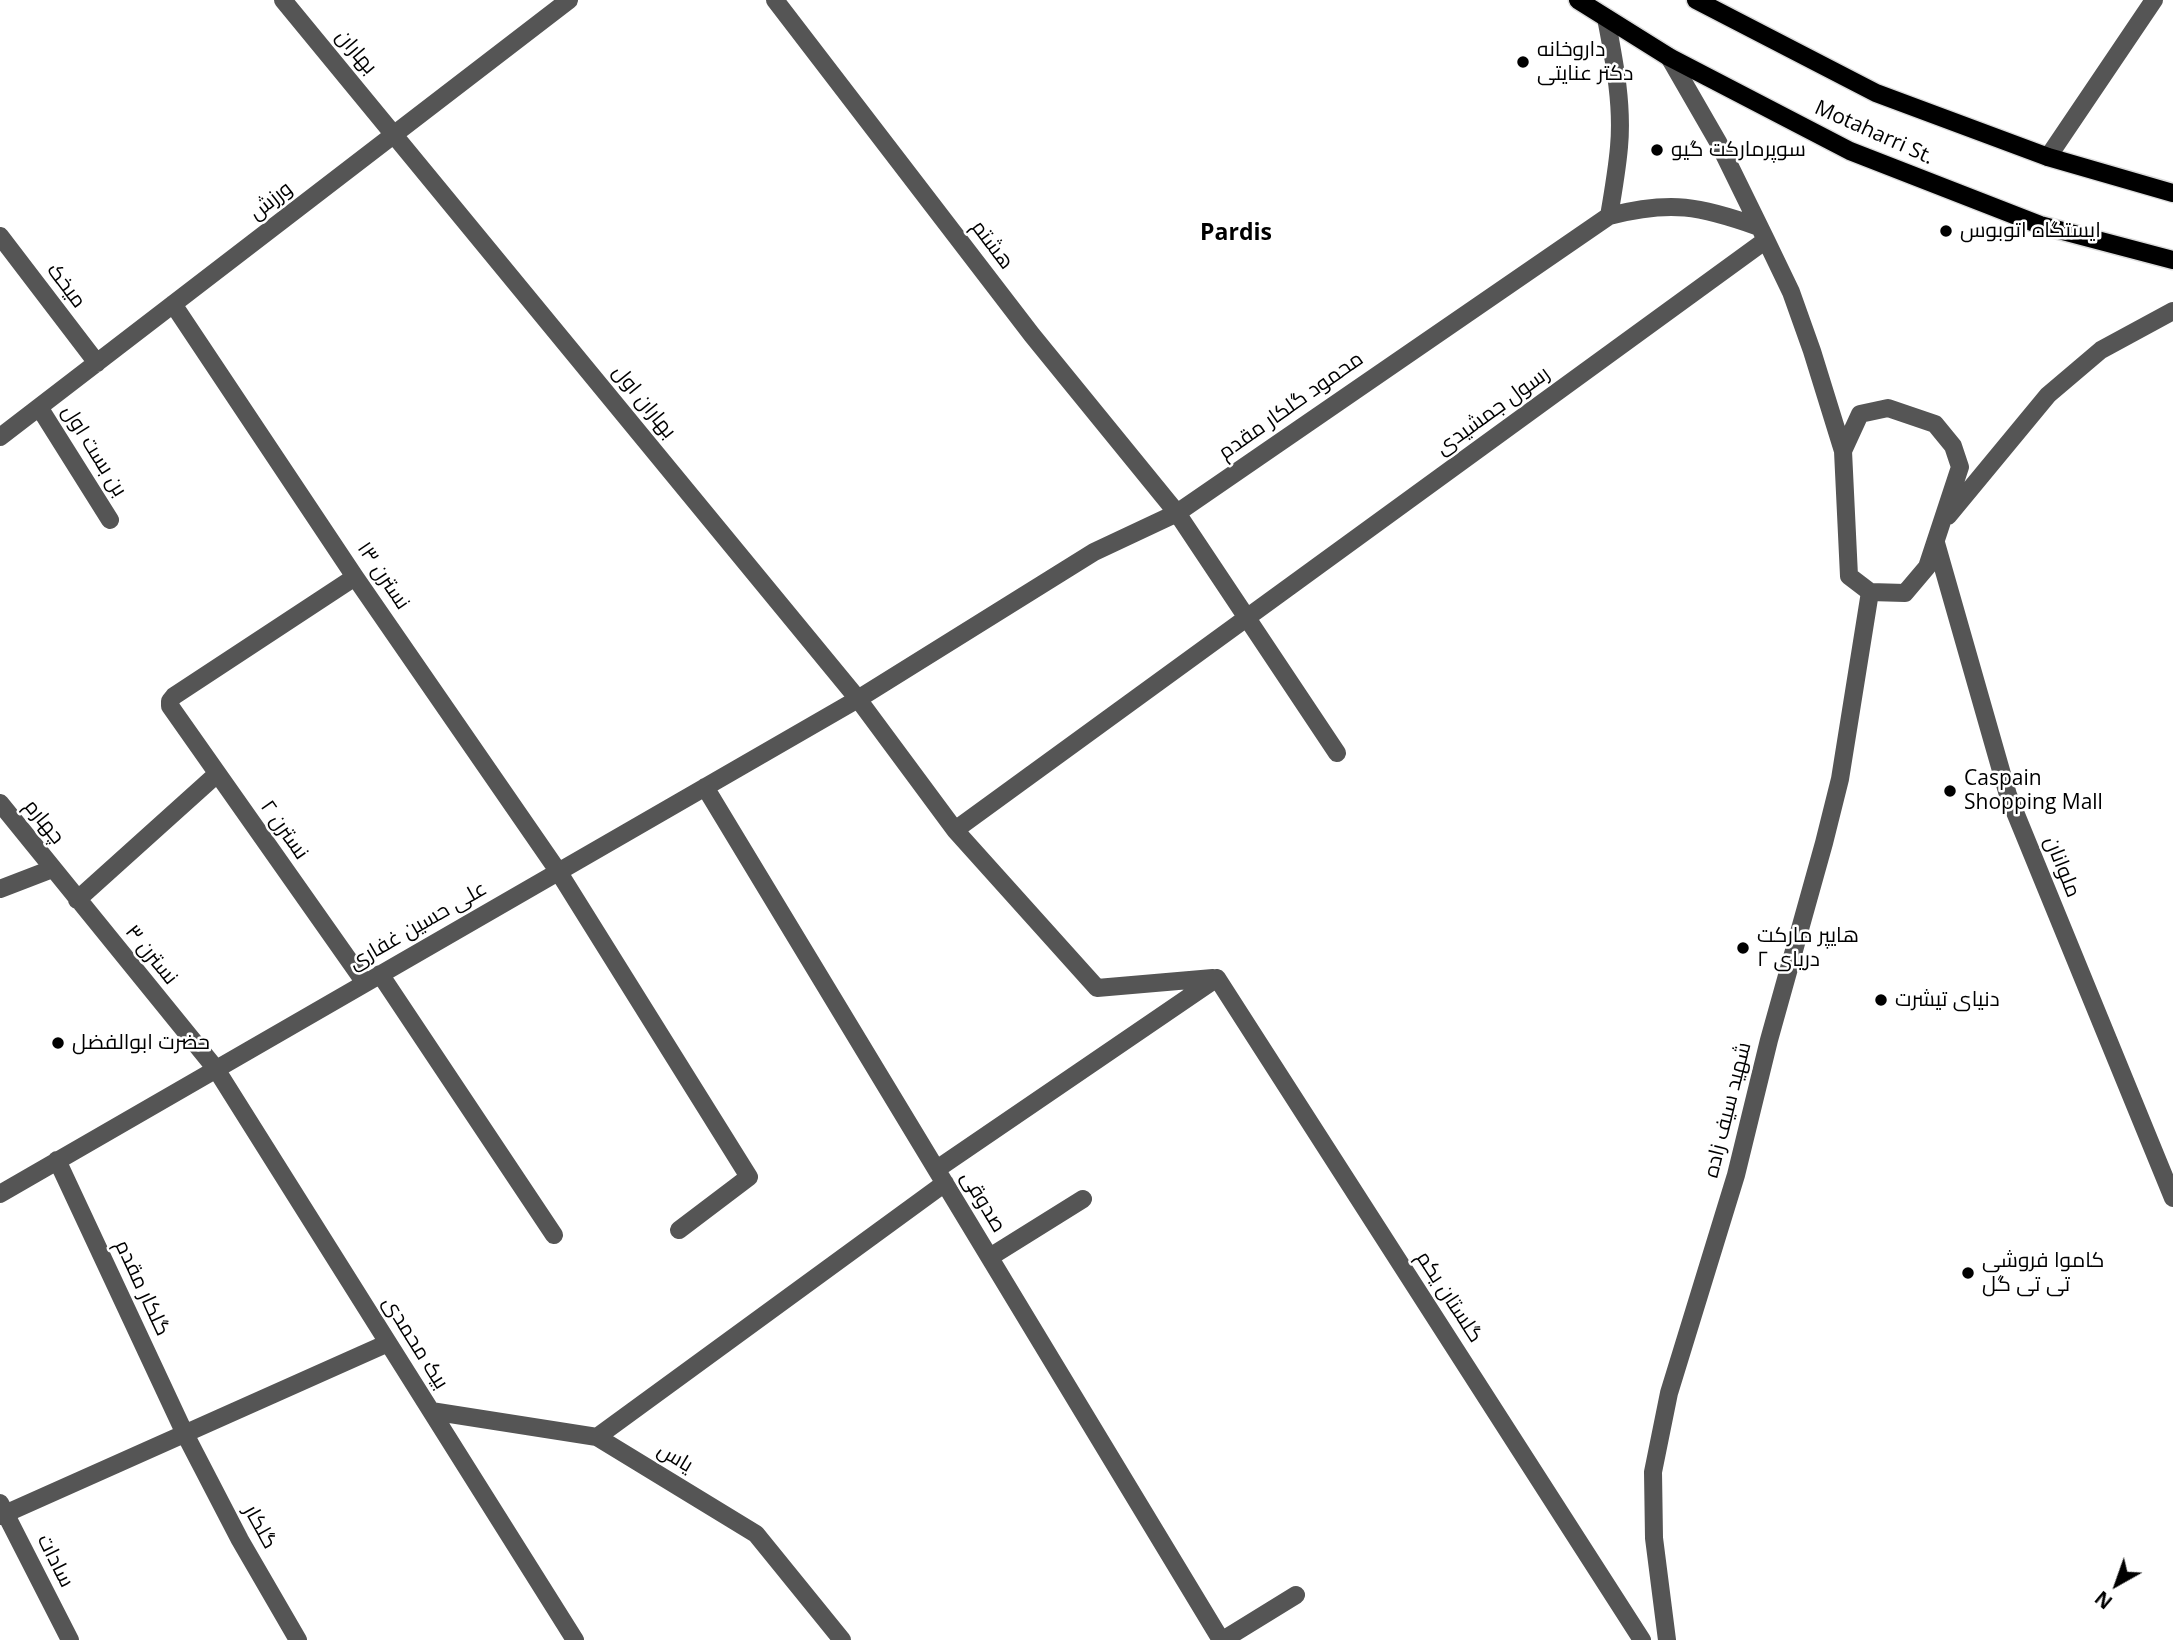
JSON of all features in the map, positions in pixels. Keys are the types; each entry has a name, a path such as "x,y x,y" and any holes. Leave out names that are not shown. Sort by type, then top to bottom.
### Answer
{"main road":[{"name":"Motaharri St.","path":"1578,0 1669,58 1850,151 2040,225 2173,260"},
{"name":"Motaharri St.","path":"1696,0 1876,93 2048,158 2173,193"}],"street":[{"name":"بهاران","path":"283,0 395,134"},
{"name":"ورزش","path":"0,437 569,0"},
{"name":"هشتم","path":"775,0 1032,335 1177,513 1337,753"},
{"path":"2048,158 2154,0"},
{"path":"1606,18 1619,110 1619,145 1609,216"},
{"path":"1669,58 1718,142 1795,303 1843,451 1849,576 1870,592 1905,593 1927,568 1936,543 1960,467 1953,446 1935,424 1888,408 1860,414 1843,451"},
{"name":"بهاران اول","path":"395,134 858,699 955,830 1097,988 1217,978"},
{"name":"محمود گلکار مقدم","path":"858,699 1094,552 1177,513 1609,216 1638,209 1675,206 1717,212 1763,233"},
{"name":"رسول جمشیدی","path":"955,830 1247,619 1763,233"},
{"name":"میخک","path":"0,236 97,363"},
{"name":"نسترن ۱۳","path":"173,304 355,577 558,871 750,1177 678,1230"},
{"path":"1941,524 2048,396 2101,351 2173,311"},
{"name":"بن بست اول","path":"39,407 110,520"},
{"name":"ملوانان","path":"1936,543 2008,795 2173,1198"},
{"name":"نسترن ۲","path":"355,577 174,695 170,706 217,774 373,979 554,1235"},
{"name":"شهید سیف زاده","path":"1667,1640 1654,1538 1653,1472 1669,1394 1736,1175 1769,1040 1840,779 1870,592"},
{"name":"علی حسین غفاری","path":"0,1194 858,699"},
{"path":"77,900 217,774"},
{"name":"صدوقی","path":"705,787 1222,1640"},
{"name":"چهارم","path":"0,803 52,869"},
{"path":"0,889 52,869"},
{"name":"نسترن ۳","path":"52,869 216,1069"},
{"path":"597,1437 941,1176 1217,978"},
{"name":"گلستان یکم","path":"1217,978 1642,1640"},
{"name":"بیک محمدی","path":"216,1069 575,1640"},
{"name":"گلکار مقدم","path":"57,1160 185,1434"},
{"path":"989,1257 1083,1199"},
{"path":"2,1511 185,1434 388,1343"},
{"name":"یاس","path":"431,1411 597,1437 756,1534 842,1640"},
{"name":"گلکار","path":"185,1434 240,1539 298,1640"},
{"name":"سادات","path":"2,1511 70,1640"},
{"path":"1222,1640 1296,1595"}],"place":[{"name":"داروخانه دکتر عنایتی","path":"1523,62"},
{"name":"سوپرمارکت گیو","path":"1657,150"},
{"name":"ایستگاه اتوبوس","path":"1946,231"},
{"name":"Caspain Shopping Mall","path":"1950,791"},
{"name":"هایپر مارکت دریای ۲","path":"1743,948"},
{"name":"دنیای تیشرت","path":"1881,1000"},
{"name":"حضرت ابوالفضل","path":"58,1043"},
{"name":"کاموا فروشی تی تی گل","path":"1968,1273"}],"district":[{"name":"Pardis","path":"1236,233"}]}
